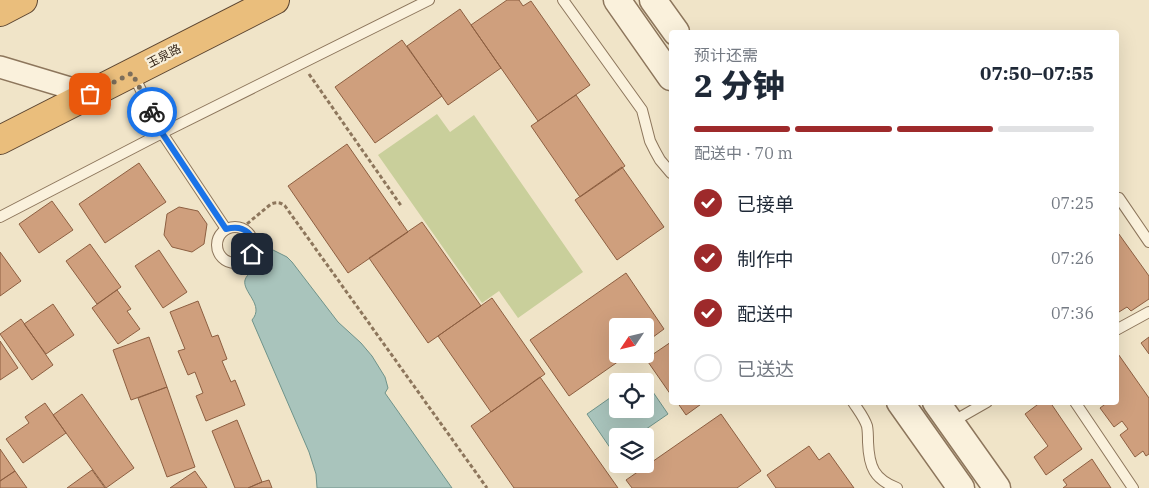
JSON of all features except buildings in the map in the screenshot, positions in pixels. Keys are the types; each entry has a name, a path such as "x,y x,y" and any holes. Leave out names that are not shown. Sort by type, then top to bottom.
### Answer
{"highway":[{"path":"0,12 23,0"},
{"name":"玉泉路","path":"0,140 275,0"}],"street":[{"path":"617,0 669,74"},
{"path":"653,0 675,30"},
{"path":"0,67 90,94"},
{"path":"902,405 960,488"},
{"path":"944,413 996,488"}],"lane":[{"path":"0,217 162,133 430,0"},
{"path":"563,0 642,110 650,141 660,160 669,171"},
{"path":"132,73 162,133 226,229"},
{"path":"1119,198 1149,242"},
{"path":"242,228 253,239 254,247 252,254 246,260 232,263 220,256 217,244 226,229 242,228"},
{"path":"1119,328 1149,312"},
{"path":"855,405 863,417 867,428 869,456 874,472 882,480 897,488"},
{"path":"944,413 975,405"},
{"path":"1077,405 1134,488"}],"path":[{"path":"302,63 402,207"},
{"path":"242,228 271,204 276,202 285,206 488,488"}],"green space":[{"path":"437,114 450,132 474,115 583,272 518,318 499,291 482,303 378,155"}],"water":[{"path":"271,249 287,257 292,262 338,322 372,356 385,377 388,388 385,393 452,488 317,488 316,474 309,452 252,320 256,309 255,304 245,285 246,278 258,264 263,253"},
{"path":"654,394 668,414 648,428 609,428 609,446 587,414 609,399 609,418 654,418"}],"way so far":[{"path":"90,94 132,73 152,112"}],"route":[{"path":"152,112 162,133 226,229 242,228 253,239 254,247 252,254"}]}
